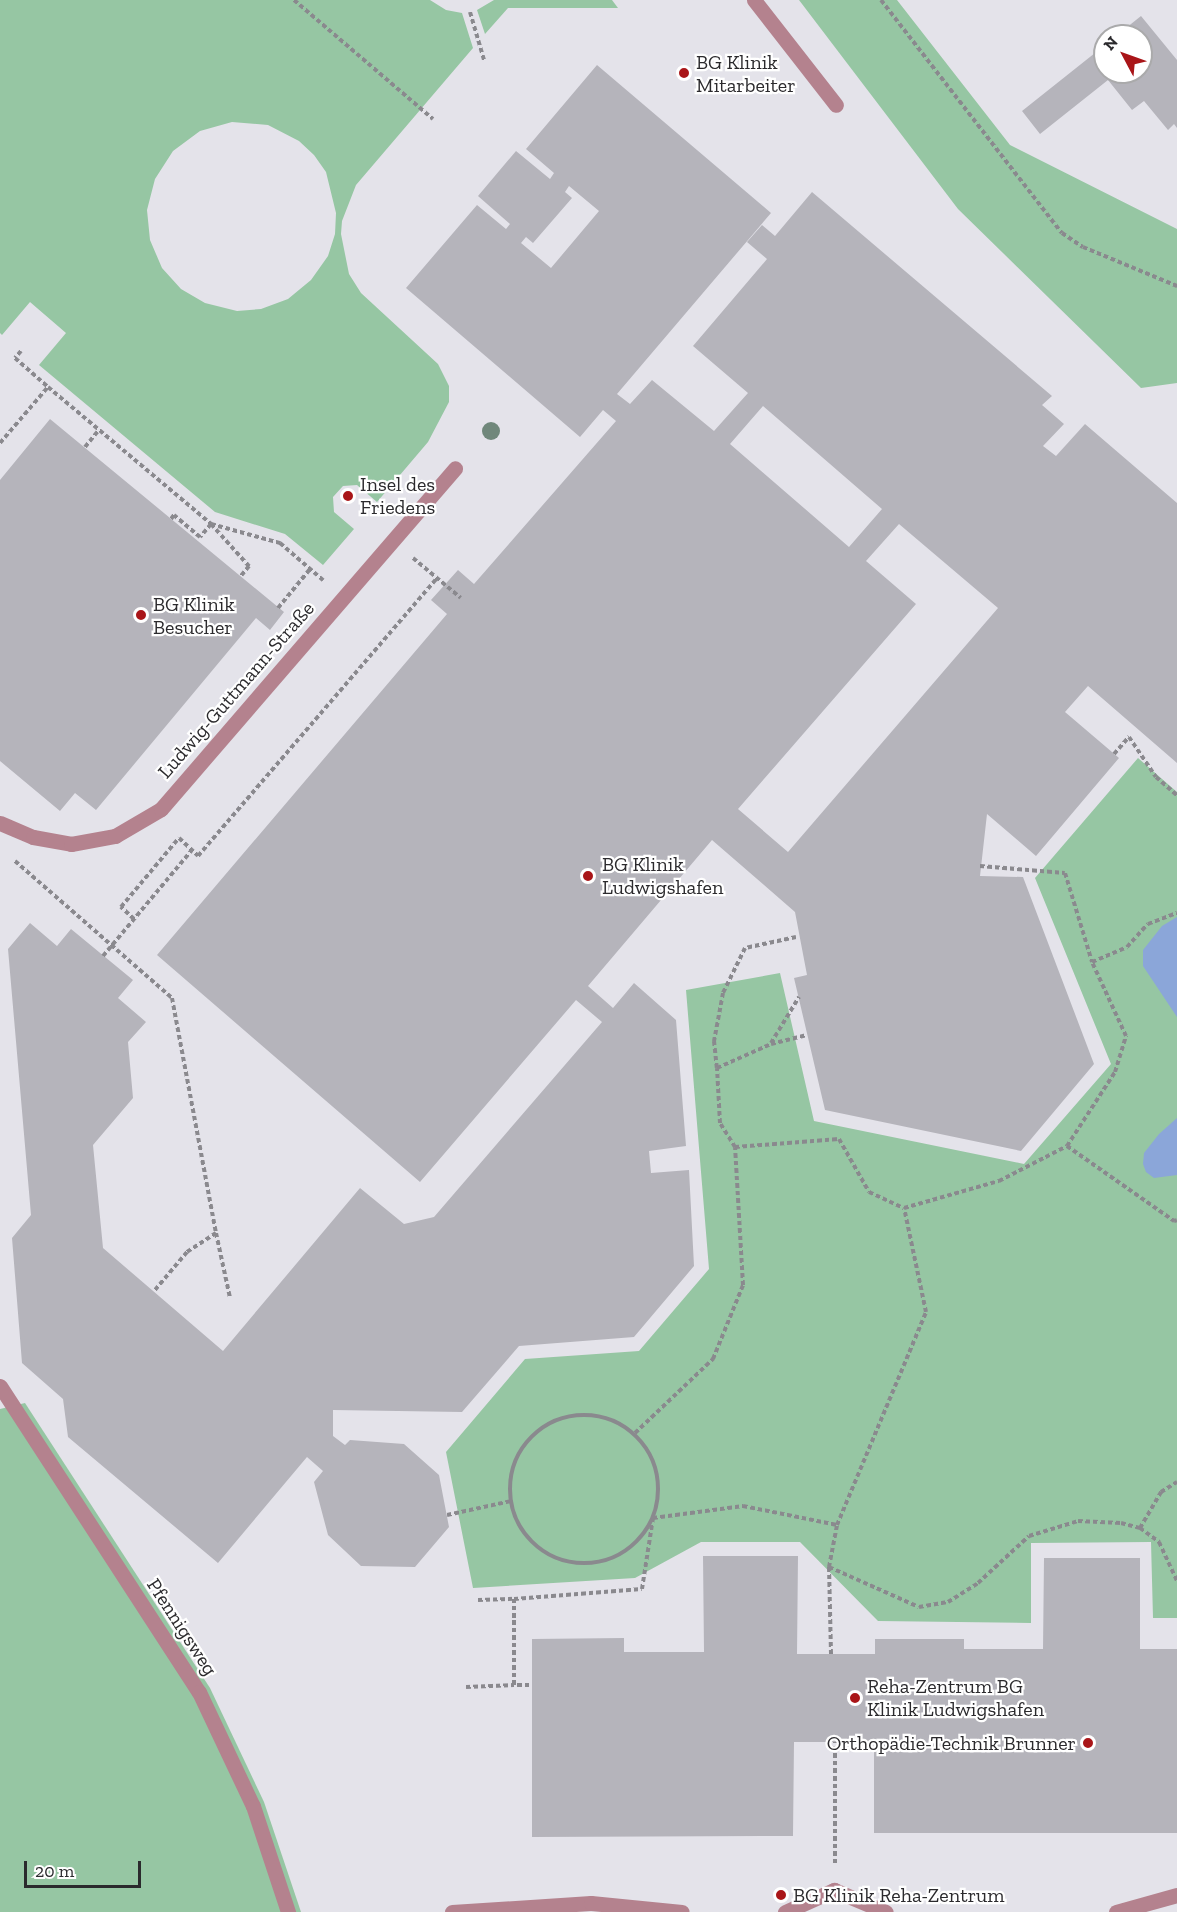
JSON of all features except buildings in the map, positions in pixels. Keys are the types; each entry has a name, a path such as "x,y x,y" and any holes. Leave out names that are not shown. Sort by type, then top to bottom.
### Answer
{"street":[{"path":"754,0 836,105"},
{"name":"Ludwig-Guttmann-Straße","path":"0,823 33,837 71,844 115,836 161,809 455,468"},
{"name":"Pfennigsweg","path":"0,1386 199,1692 253,1806 288,1912"},
{"path":"785,1912 834,1890 886,1912"},
{"path":"1116,1912 1177,1895"},
{"path":"452,1912 591,1903 682,1912"}],"path":[{"path":"294,0 433,119"},
{"path":"881,0 1062,233 1083,247 1177,286"},
{"path":"470,12 484,60"},
{"path":"21,351 15,358 211,524 249,566 240,576"},
{"path":"0,443 48,387"},
{"path":"85,447 99,430"},
{"path":"171,519 174,515 200,537 211,524"},
{"path":"211,524 280,543 323,580 330,572"},
{"path":"278,608 310,569"},
{"path":"134,919 121,907 179,838 198,856 437,578"},
{"path":"1114,754 1129,737 1156,777 1177,795"},
{"path":"103,956 192,850"},
{"path":"9,856 172,998 230,1298"},
{"path":"735,1147 839,1139 869,1192 904,1208 999,1181 1066,1146 1115,1072 1126,1036 1092,962 1065,873 980,866"},
{"path":"1092,962 1127,947 1148,924 1177,913"},
{"path":"635,1433 713,1359 743,1285 735,1147 720,1124 714,1041 723,993 745,948 796,937"},
{"path":"771,1044 799,997"},
{"path":"717,1068 771,1044 806,1035"},
{"path":"1066,1146 1174,1221 1177,1220"},
{"path":"831,1654 830,1567 837,1526 926,1312 904,1208"},
{"path":"154,1291 187,1252 216,1233"},
{"path":"478,1600 642,1589 653,1518 659,1496 657,1473 650,1451 635,1433 615,1420 593,1414 570,1415 548,1423 530,1437 517,1456 510,1478 511,1501 518,1524 532,1543 552,1557 575,1563 599,1562 622,1554 640,1538 653,1518 743,1506 837,1526"},
{"path":"1140,1528 1161,1492 1177,1482"},
{"path":"447,1515 511,1501"},
{"path":"830,1567 919,1607 948,1602 978,1583 1029,1536 1078,1521 1121,1523 1140,1528 1159,1542 1177,1581"},
{"path":"514,1599 514,1685"},
{"path":"466,1687 529,1685"},
{"path":"834,1890 835,1742"}],"green space":[{"path":"0,0 430,0 446,10 462,13 473,48 356,185 342,221 341,234 349,274 361,293 438,364 449,386 449,402 428,442 377,502 357,485 343,486 333,497 334,512 354,529 323,565 285,534 215,512 39,365 66,333 30,302 2,335 0,333","holes":["232,122 268,125 299,141 314,155 326,172 336,213 335,234 328,256 311,280 288,299 261,309 237,311 205,303 181,289 162,268 150,240 147,210 155,179 173,151 200,131"]},
{"path":"494,0 612,0 618,8 508,8 485,34 477,10"},
{"path":"799,0 897,0 1010,145 1177,229 1177,383 1141,388 958,209"},
{"path":"1138,758 1177,792 1177,1618 1153,1618 1151,1542 1031,1543 1031,1623 878,1621 800,1542 701,1542 635,1578 473,1588 446,1452 525,1359 639,1351 709,1269 686,990 780,973 814,1121 1024,1164 1111,1064 1035,878"},
{"path":"25,1403 210,1688 264,1802 301,1912 0,1912 0,1409"}],"water":[{"path":"1177,917 1177,1017 1143,966 1143,950 1162,926"},
{"path":"1177,1118 1177,1175 1154,1178 1146,1172 1143,1164 1144,1153 1159,1134"}],"place":[{"name":"BG Klinik Mitarbeiter","path":"684,73"},
{"name":"Insel des Friedens","path":"348,496"},
{"name":"BG Klinik Besucher","path":"141,615"},
{"name":"BG Klinik Ludwigshafen","path":"588,876"},
{"name":"Reha-Zentrum BG Klinik Ludwigshafen","path":"855,1698"},
{"name":"Orthopädie-Technik Brunner","path":"1088,1743"},
{"name":"BG Klinik Reha-Zentrum","path":"781,1895"}]}
